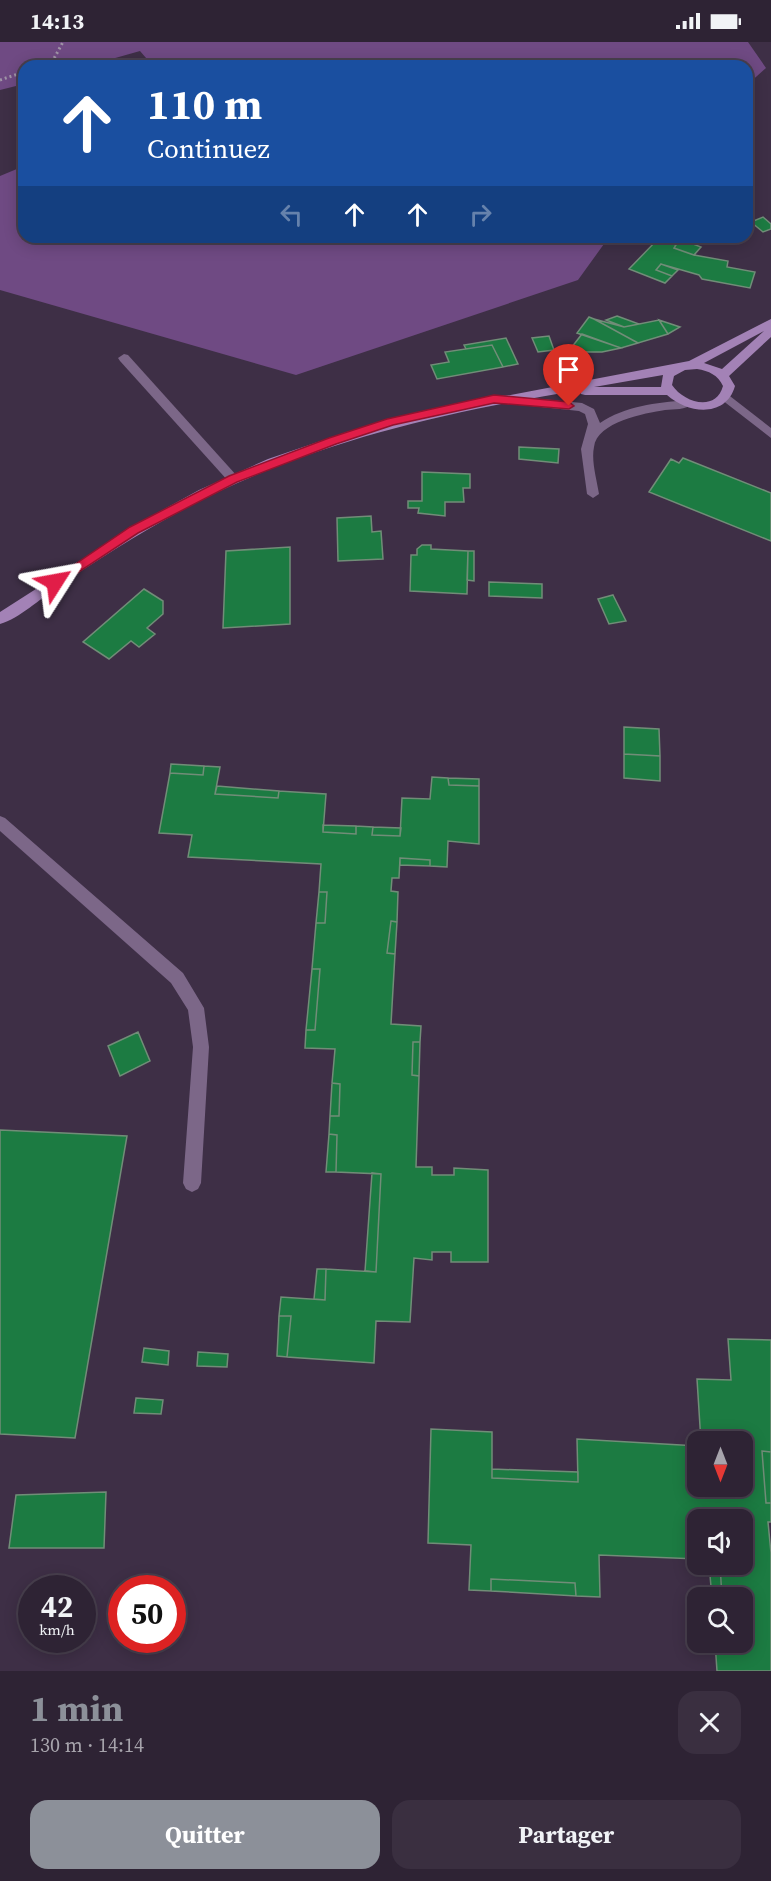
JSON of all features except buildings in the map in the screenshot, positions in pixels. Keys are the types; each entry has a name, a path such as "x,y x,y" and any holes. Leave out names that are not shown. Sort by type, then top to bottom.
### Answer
{"main road":[{"path":"0,619 134,530 233,479 312,448 391,422 494,399 675,369 691,364 771,324"},
{"path":"723,375 771,331"},
{"path":"555,390 669,392 686,404 704,406 720,402 726,397 729,386 723,375 708,367 691,364"},
{"path":"669,392 666,379 675,369"}],"street":[{"path":"124,358 233,479"},
{"path":"726,397 771,434"},
{"path":"494,399 582,407 590,412 594,424 587,449 592,494"},
{"path":"590,438 605,425 633,411 686,404"},
{"path":"0,822 177,978 196,1008 201,1047 192,1182"}],"path":[{"path":"53,60 63,42"},
{"path":"0,80 18,74"}],"shaded area":[{"path":"0,42 748,42 766,68 753,80 753,60 148,60 140,51 108,60 18,60 18,86 0,90"},
{"path":"18,168 18,243 605,243 578,280 296,375 0,290 0,176"}],"route":[{"path":"55,582 134,530 233,479 332,441 391,422 494,399 569,406"}]}
